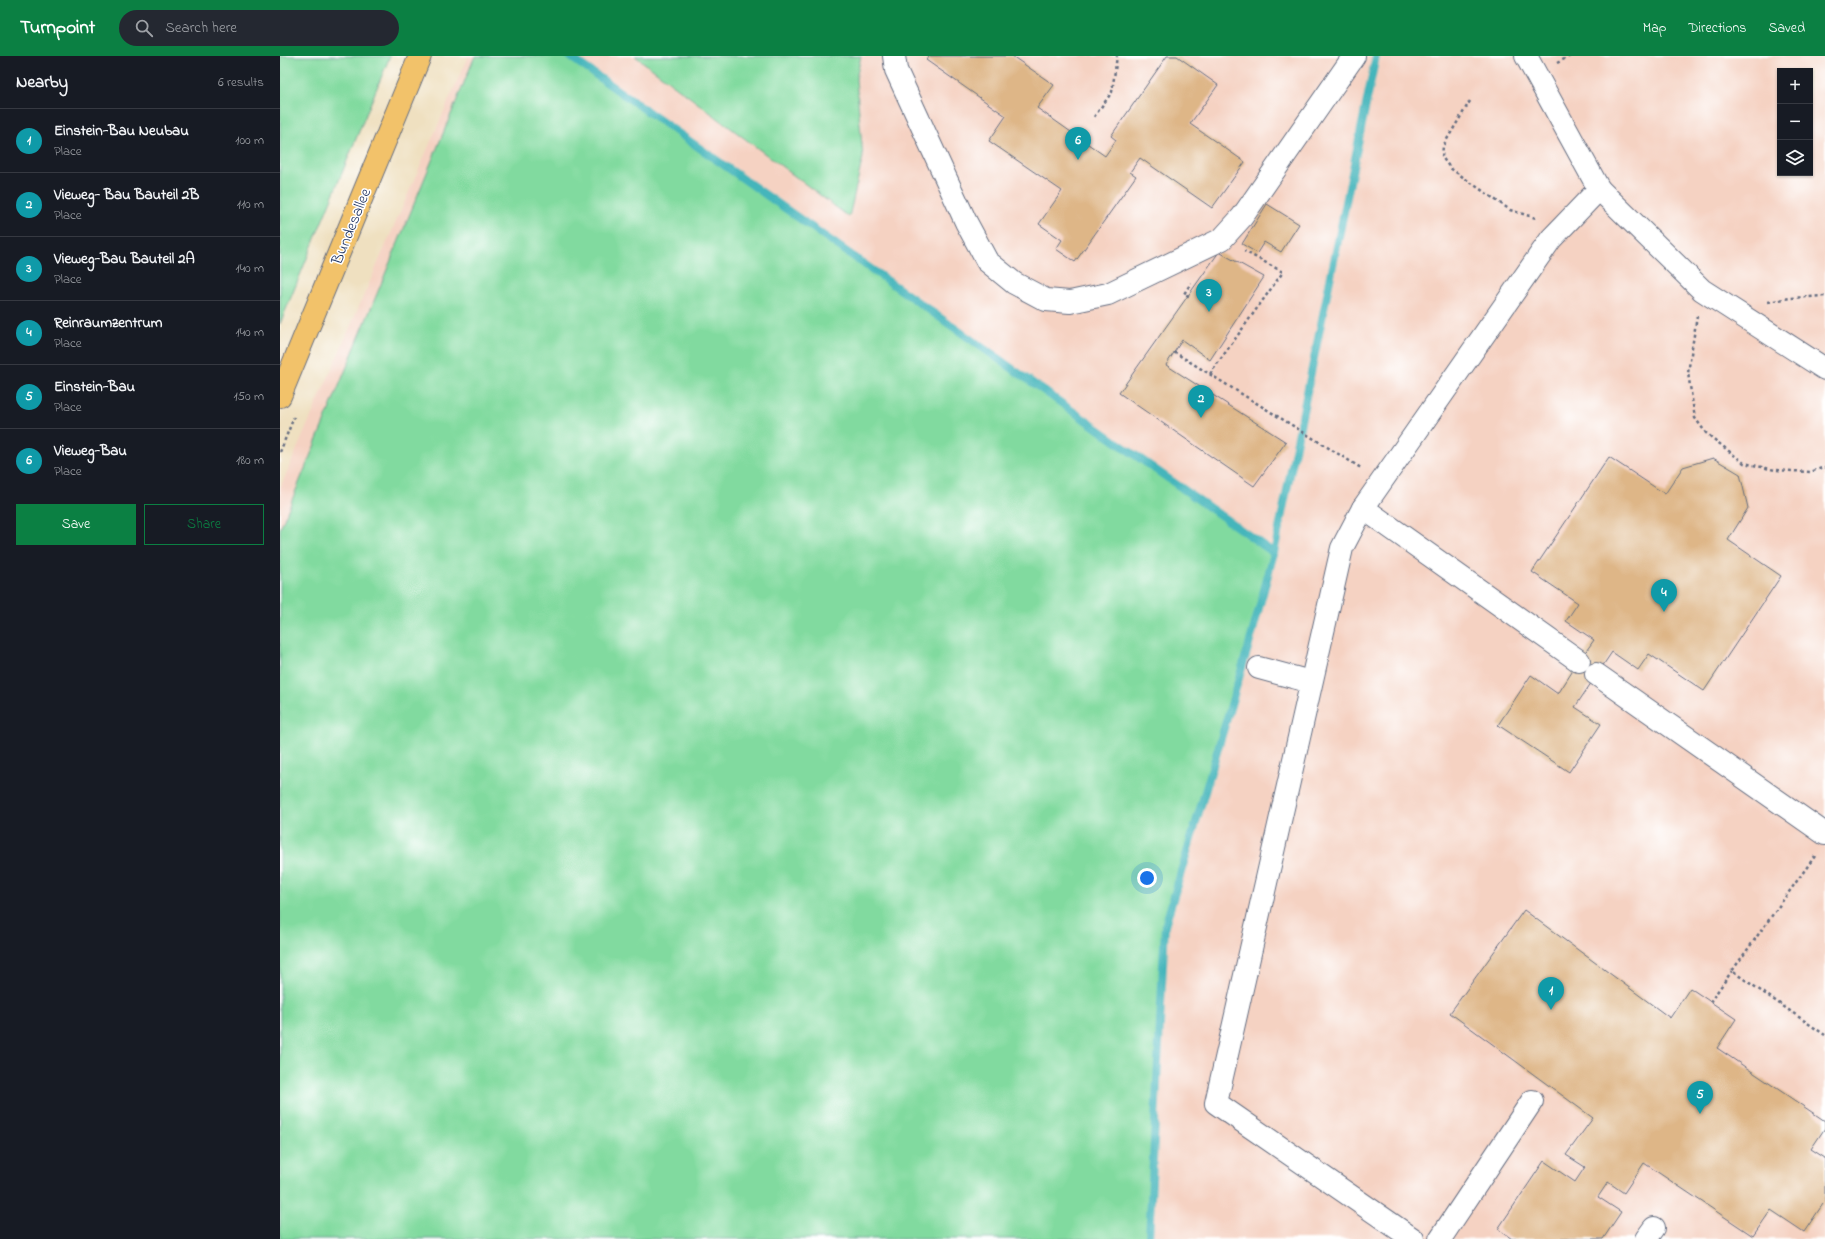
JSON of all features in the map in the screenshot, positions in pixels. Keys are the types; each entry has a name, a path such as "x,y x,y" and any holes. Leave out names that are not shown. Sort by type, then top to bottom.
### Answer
{"main road":[{"name":"Bundesallee","path":"280,396 420,56"}],"lane":[{"path":"894,56 896,70 966,222 987,261 1014,283 1046,300 1070,302 1108,294 1222,239 1242,216 1354,56"},
{"path":"1526,56 1599,189 1702,290 1825,369"},
{"path":"1413,1239 1216,1103 1342,548 1363,508 1551,239 1599,189"},
{"path":"1363,508 1579,661"},
{"path":"1259,668 1311,682"},
{"path":"1596,674 1825,834"},
{"path":"1440,1239 1532,1101"}],"path":[{"path":"1094,117 1112,92 1117,56"},
{"path":"1470,102 1443,146 1442,157 1450,168 1510,210 1545,222 1551,239"},
{"path":"1210,374 1283,272 1222,239"},
{"path":"1188,296 1184,294 1192,281"},
{"path":"1702,290 1693,331 1688,373 1695,418 1706,433 1744,463 1775,470 1810,472 1825,466"},
{"path":"1763,303 1790,298 1825,296"},
{"path":"1174,352 1382,481"},
{"path":"1710,1002 1816,855"},
{"path":"1732,971 1825,1035"}],"shaded area":[{"path":"468,56 1825,56 1825,1239 280,1239 280,488"}],"green space":[{"path":"280,56 390,56 280,324"},
{"path":"475,56 569,56 1274,553 1251,638 1165,926 1149,1239 280,1239 280,529"},
{"path":"635,56 861,56 856,79 863,157 849,217"}],"building":[{"path":"929,56 1012,56 1054,85 1037,108 1105,156 1116,140 1111,136 1167,56 1177,56 1218,85 1190,124 1245,162 1212,208 1140,158 1130,172 1136,176 1075,262 1056,249 1062,240 1039,224 1062,191 989,141 1006,116 926,60"},
{"path":"1267,204 1299,224 1281,252 1264,242 1257,253 1242,244"},
{"path":"1219,252 1264,277 1210,360 1182,340 1166,365 1286,442 1254,486 1119,393"},
{"path":"1609,457 1665,494 1683,467 1713,458 1740,474 1748,508 1728,540 1781,576 1704,691 1649,654 1638,670 1612,652 1575,707 1601,724 1569,772 1498,725 1531,675 1558,694 1594,640 1566,621 1578,603 1532,572"},
{"path":"1524,910 1670,1018 1690,988 1736,1019 1717,1048 1825,1121 1825,1128 1811,1149 1825,1158 1825,1201 1804,1232 1771,1210 1753,1236 1644,1163 1624,1193 1608,1182 1598,1197 1621,1212 1603,1239 1512,1239 1498,1229 1544,1161 1575,1182 1585,1167 1566,1155 1593,1118 1450,1013"}],"waterway":[{"path":"569,56 1274,553"},
{"path":"1149,1239 1165,926 1251,638 1274,553 1376,56"}],"place":[{"name":"Vieweg-Bau","path":"1078,160"},
{"name":"Vieweg-Bau Bauteil 2A","path":"1209,312"},
{"name":"Vieweg- Bau Bauteil 2B","path":"1201,418"},
{"name":"Reinraumzentrum","path":"1664,612"},
{"name":"Einstein-Bau Neubau","path":"1551,1010"},
{"name":"Einstein-Bau","path":"1700,1114"}]}
